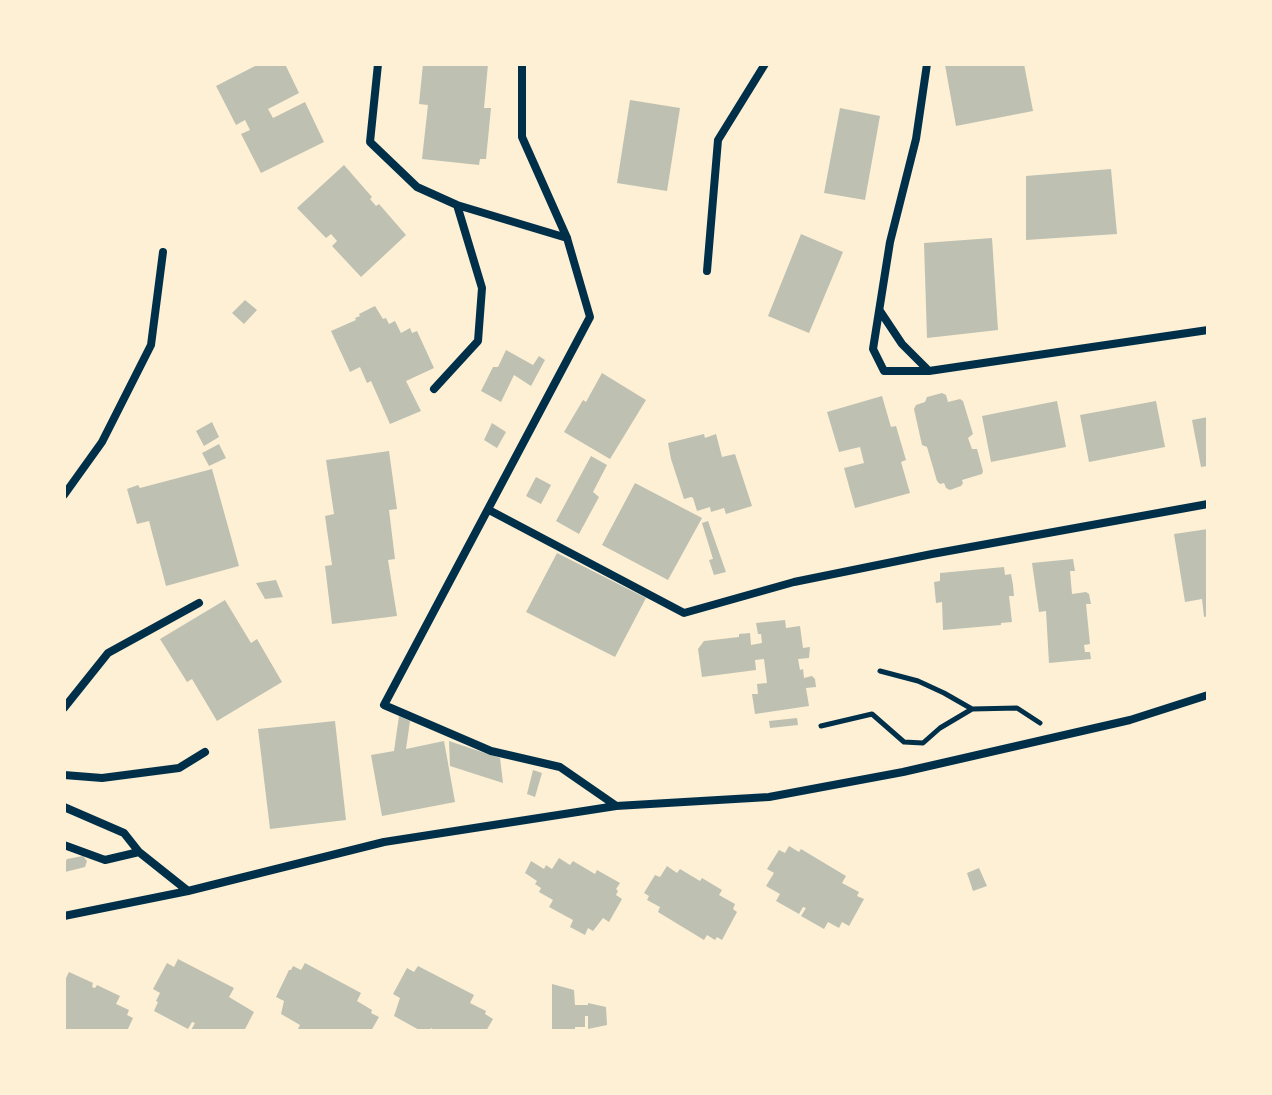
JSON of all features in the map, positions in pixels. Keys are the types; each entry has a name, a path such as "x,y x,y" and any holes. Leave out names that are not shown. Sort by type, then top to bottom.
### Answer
{"street":[{"path":"378,64 370,142 417,187 457,205 567,238"},
{"path":"522,64 522,137 567,238 590,317 384,705 491,751 560,767 616,806"},
{"path":"707,271 718,140 765,64"},
{"path":"927,64 916,139 890,242 873,349 884,371 929,371 1208,330"},
{"path":"434,389 478,341 482,288 457,205"},
{"path":"64,495 102,442 151,345 163,252"},
{"path":"880,311 902,344 929,371"},
{"path":"489,510 684,613 809,579 1208,504"},
{"path":"64,708 108,653 199,603"},
{"path":"64,916 188,891 384,842 616,806 769,797 903,772 1130,720 1208,695"},
{"path":"64,775 102,778 179,768 205,752"},
{"path":"64,807 124,833 139,852 188,891"},
{"path":"64,845 105,860 139,852"}],"path":[{"path":"880,671 918,681 972,709"},
{"path":"821,726 872,714 904,742 923,743 940,728 972,709 1017,708 1037,719 1055,738"}],"building":[{"path":"259,64 285,64 299,93 268,109 273,118 305,102 324,142 261,173 241,134 250,130 245,120 236,125 216,86"},
{"path":"423,64 488,64 484,108 491,108 486,159 480,159 479,165 422,159 428,105 419,104"},
{"path":"1024,64 1033,111 956,126 945,65"},
{"path":"630,100 680,108 667,191 617,183"},
{"path":"840,108 880,116 865,200 824,193"},
{"path":"344,165 376,206 379,204 406,235 361,277 332,246 337,241 331,234 326,238 297,208"},
{"path":"1111,169 1117,234 1026,240 1026,176"},
{"path":"801,234 843,252 809,333 768,316"},
{"path":"992,238 998,330 927,338 924,243"},
{"path":"245,300 257,310 244,324 232,313"},
{"path":"375,306 389,324 395,321 401,333 410,328 412,333 417,331 434,368 406,381 421,411 390,424 371,381 367,383 360,367 350,372 331,331 356,320 359,314"},
{"path":"506,350 533,365 539,356 545,360 531,386 514,375 501,402 481,391"},
{"path":"602,373 646,400 610,459 564,432"},
{"path":"942,393 948,402 963,401 973,434 968,438 972,449 977,449 983,471 962,480 961,486 950,490 937,481 927,447 922,445 914,409 927,397"},
{"path":"882,396 891,427 896,426 906,460 901,462 910,493 855,508 844,468 864,463 860,447 839,452 827,412"},
{"path":"1057,401 1066,447 991,462 982,416"},
{"path":"1156,401 1165,447 1089,462 1080,415"},
{"path":"1208,417 1208,466 1201,467 1192,420"},
{"path":"212,422 219,437 204,446 196,431"},
{"path":"492,423 506,432 497,448 484,440"},
{"path":"704,434 705,438 716,434 722,457 735,454 752,506 726,514 724,508 711,512 710,507 697,511 693,498 684,499 668,443"},
{"path":"219,444 226,458 209,466 202,453"},
{"path":"389,451 397,509 389,510 395,559 388,560 397,616 332,624 325,566 332,565 325,516 334,514 326,460"},
{"path":"591,456 607,465 593,492 599,497 579,534 556,521"},
{"path":"212,469 239,566 166,586 149,521 137,524 127,489"},
{"path":"536,477 551,485 541,504 526,496"},
{"path":"635,483 702,518 668,580 602,545"},
{"path":"708,521 726,572 714,575 709,560 713,559 702,523"},
{"path":"1208,529 1208,616 1204,617 1202,599 1185,602 1174,534"},
{"path":"557,553 646,598 615,657 526,612"},
{"path":"1073,559 1075,571 1070,571 1072,594 1086,592 1091,604 1086,604 1090,644 1084,645 1091,659 1049,663 1046,611 1039,612 1032,563"},
{"path":"1004,567 1005,575 1011,574 1013,585 1014,596 1009,596 1012,622 943,630 942,602 936,603 934,582 940,581 940,573"},
{"path":"276,580 283,597 265,599 256,583"},
{"path":"225,600 251,643 257,639 282,682 217,721 192,679 187,682 160,639"},
{"path":"785,620 786,628 800,626 803,648 810,647 809,658 798,659 804,678 812,676 815,679 816,687 806,688 809,706 755,714 752,694 758,694 757,684 767,683 764,659 755,660 756,670 702,677 698,649 704,641 750,633 751,645 762,643 756,623"},
{"path":"399,716 410,721 406,749 444,741 455,802 382,816 371,755 394,751"},
{"path":"797,718 798,725 770,728 769,721"},
{"path":"335,721 346,820 270,829 258,729"},
{"path":"449,741 500,758 503,783 450,766"},
{"path":"533,770 542,773 535,797 527,794"},
{"path":"789,846 799,852 801,849 846,876 842,883 859,892 857,896 864,899 849,926 842,922 839,928 828,922 824,929 801,916 806,908 803,907 799,914 776,901 780,894 766,886 774,873 767,869 779,850 785,853"},
{"path":"83,856 87,861 85,867 65,872 67,859"},
{"path":"559,858 570,865 573,861 595,874 597,870 620,883 616,895 622,899 609,922 603,918 593,931 588,928 585,935 570,927 573,920 549,907 553,900 539,892 541,888 535,884 537,881 525,873 531,861 544,869 546,865 552,869"},
{"path":"667,866 677,873 680,869 700,881 702,878 722,890 719,895 735,904 733,909 737,912 722,940 707,935 704,940 658,912 660,907 647,900 649,896 644,893 655,875 660,877"},
{"path":"979,868 987,886 973,891 967,873"},
{"path":"178,959 234,988 229,997 254,1012 244,1031 193,1031 195,1023 192,1022 188,1029 154,1011 160,993 153,989 167,963 174,967"},
{"path":"305,963 361,993 357,1001 379,1017 371,1031 301,1031 298,1029 300,1025 281,1014 284,1001 276,997 289,970 293,966 301,970"},
{"path":"418,966 474,995 470,1003 486,1011 485,1014 493,1019 486,1031 434,1031 431,1028 430,1031 421,1031 394,1016 400,998 393,994 407,968 414,972"},
{"path":"69,972 93,983 92,987 97,985 120,996 116,1004 129,1010 127,1015 133,1018 127,1031 64,1031 64,977"},
{"path":"552,984 574,990 575,1005 588,1003 606,1007 607,1025 588,1029 588,1016 585,1016 585,1027 575,1027 575,1031 552,1031"}]}
